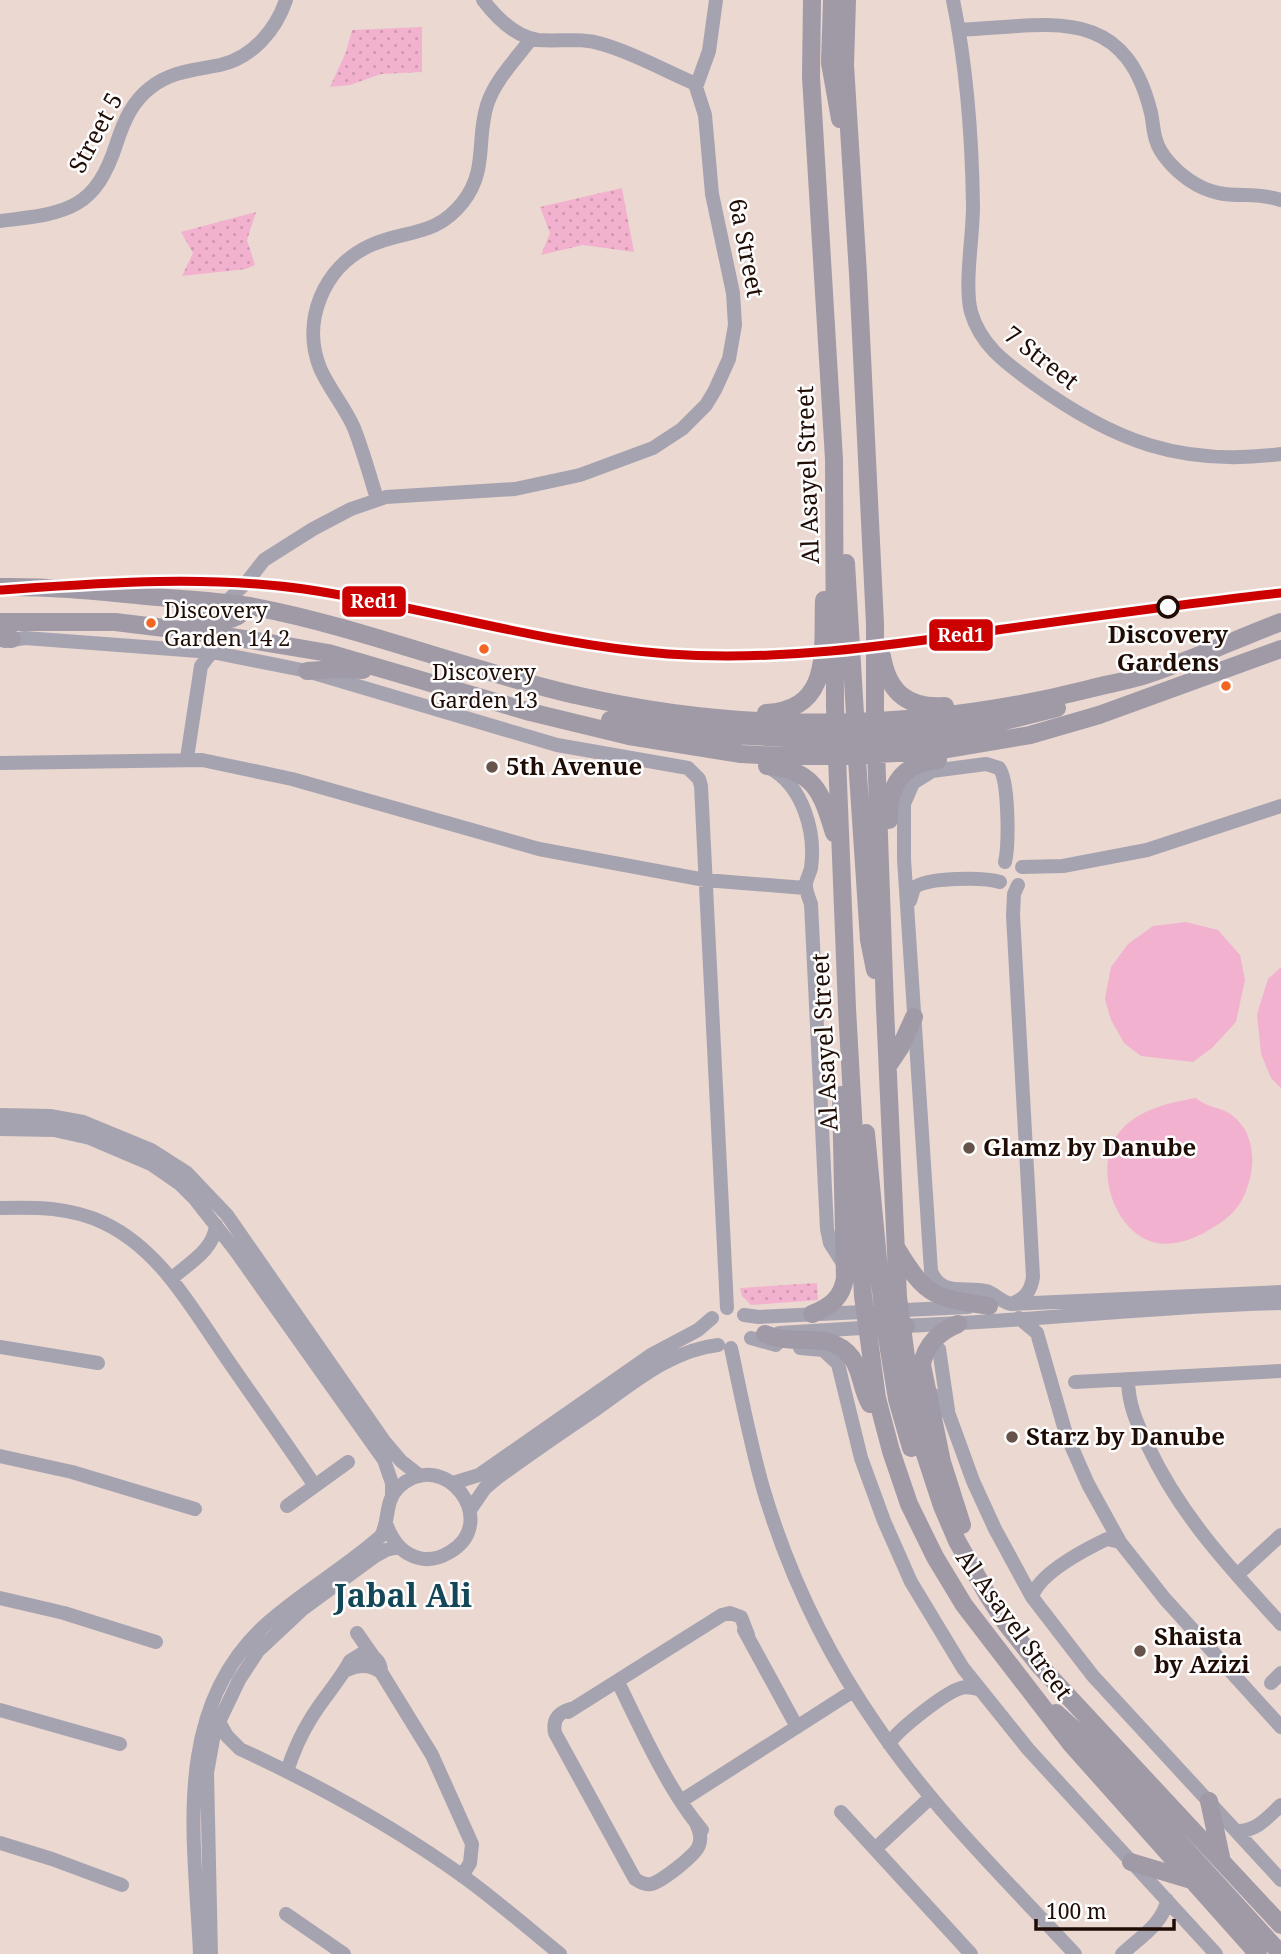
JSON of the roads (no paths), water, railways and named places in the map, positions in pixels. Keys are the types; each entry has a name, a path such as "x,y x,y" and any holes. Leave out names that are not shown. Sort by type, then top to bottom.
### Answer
{"main road":[{"name":"Al Asayel Street","path":"812,0 811,77 834,459 843,502 857,737 883,938 894,1245 886,1320 883,1423 909,1504 935,1557 964,1605 1070,1744 1253,1949"},
{"path":"832,0 833,90 852,163"},
{"name":"Al Asayel Street","path":"847,0 845,65 875,624 841,858 848,1015 897,1399 912,1451 925,1482 942,1506 957,1541 1007,1625 1038,1664 1281,1925"},
{"path":"845,30 853,0"},
{"path":"732,720 744,715 777,713 792,708 813,691 821,674 827,491 833,432"},
{"path":"0,587 52,587 249,606 579,696 666,712 857,737 935,751 1003,741 1058,728 1281,649"},
{"path":"115,622 147,617 222,622 241,614 249,606"},
{"path":"0,622 115,622 206,633 328,653 479,697 629,736 760,756 1070,694 1146,675"},
{"path":"857,737 942,733 1001,723 1067,705 1281,622"},
{"path":"875,624 887,678 900,695 922,706 960,704 1022,694 1070,694"},
{"path":"307,671 338,669 404,674"},
{"path":"479,697 528,719 615,740 673,752 794,770 811,782 822,798 841,858"},
{"path":"857,737 869,940 885,1008"},
{"path":"883,938 889,907 888,807 894,786 915,765 966,757 1003,741"},
{"path":"812,1314 822,1310 842,1293 845,1270 840,1063 848,1015"},
{"path":"888,1066 914,1017"},
{"path":"894,1245 915,1279 932,1293 953,1301 989,1306"},
{"path":"958,1324 936,1337 923,1356 922,1365 951,1495 987,1594"},
{"path":"754,1337 827,1341 844,1350 854,1362 867,1398 883,1423"},
{"path":"1034,1695 1081,1735 1281,1954"},
{"path":"1209,1801 1217,1845 1226,1866"},
{"path":"1131,1862 1191,1881"}],"street":[{"name":"Street 5","path":"0,221 53,214 83,198 106,173 127,116 143,94 172,75 228,63 245,55 273,28 286,0"},
{"path":"483,0 514,30 531,39 600,43 696,84 709,51 716,0"},
{"name":"7 Street","path":"953,0 959,30 973,169 973,235 968,294 976,327 985,343 1001,359 1063,405 1084,418 1141,444 1215,457 1281,454"},
{"path":"959,30 1062,26 1082,28 1096,34 1122,51 1142,80 1156,141 1175,169 1188,180 1222,195 1281,200"},
{"path":"377,499 354,429 317,360 313,330 319,301 331,277 352,256 376,243 429,229 447,218 462,203 478,173 484,116 489,100 531,39"},
{"name":"6a Street","path":"224,604 251,578 260,563 307,532 344,512 377,499 403,495 515,489 580,475 653,448 682,429 706,405 729,359 735,326 735,308 714,210 706,120 696,84"},
{"path":"249,606 251,578"},
{"path":"4,640 24,638 212,652 307,671 557,745 688,768 699,779 701,786 727,1308"},
{"path":"190,650 201,666"},
{"path":"194,759 192,738 201,666 212,652"},
{"path":"1251,658 1281,657"},
{"path":"0,763 194,759 292,779 539,849 705,880 805,887"},
{"path":"990,764 1002,771 1004,779 1010,875 1008,891 1013,915 1033,1277 1024,1297 1011,1304 984,1291 947,1289 936,1280 932,1271 905,859 904,804 913,782 932,771 990,764"},
{"path":"762,765 786,779 801,799 811,853 811,868 805,887 811,904 827,1229 830,1243 841,1258 845,1270"},
{"path":"908,933 911,925 911,892 917,884 986,879 1147,850 1281,806"},
{"path":"905,859 915,874 925,877 1010,875"},
{"path":"0,1115 50,1116 83,1122 151,1150 187,1173 227,1215 384,1441 401,1461 420,1476"},
{"path":"0,1129 73,1133 110,1145 151,1164 173,1178 216,1224 384,1460 392,1483 392,1496 386,1516 387,1526 398,1547 411,1556 426,1560 442,1557 456,1549 463,1541 470,1521 470,1510 464,1495 453,1483 431,1475 420,1476 399,1487 392,1496"},
{"path":"0,1208 59,1209 102,1222 140,1246 171,1279 315,1486"},
{"path":"171,1279 207,1249 216,1224"},
{"path":"207,1249 221,1246 235,1250"},
{"path":"1033,1277 1044,1296 1060,1308"},
{"path":"453,1483 479,1475 651,1354 698,1330 716,1313 727,1308 736,1309 744,1315 759,1317 812,1314 958,1324 1020,1318 1060,1308 1281,1292"},
{"path":"470,1510 485,1488 497,1478 643,1377 671,1359 696,1349 725,1347 754,1337 1011,1304 1060,1308 1281,1303"},
{"path":"1042,1350 1046,1326 1060,1308"},
{"path":"744,1315 754,1337 787,1348 823,1350 838,1364 862,1458 884,1521 911,1582 963,1668 1028,1749 1216,1954"},
{"path":"712,1318 710,1336 725,1347 755,1460 782,1545 804,1598 853,1691 889,1744 931,1797 1075,1954"},
{"path":"1020,1318 1037,1333 1066,1434 1088,1484 1120,1542 1165,1599 1281,1727"},
{"path":"0,1347 98,1363"},
{"path":"939,1349 949,1415 983,1505 1032,1597 1093,1676 1281,1880"},
{"path":"1075,1382 1281,1371"},
{"path":"1128,1379 1133,1413 1158,1469 1198,1531 1281,1624"},
{"path":"925,1386 949,1415"},
{"path":"0,1456 72,1472 195,1509"},
{"path":"287,1506 348,1462"},
{"path":"1019,1574 1039,1573 1102,1532 1106,1519"},
{"path":"200,1954 194,1801 196,1762 205,1720 224,1680 247,1644 278,1613 376,1541 387,1526"},
{"path":"1237,1575 1281,1535"},
{"path":"1032,1597 1043,1578 1073,1559 1108,1539 1120,1542"},
{"path":"211,1954 207,1794 209,1757 227,1701 251,1661 281,1627 375,1556 398,1547"},
{"path":"0,1598 110,1626 156,1642"},
{"path":"618,1682 681,1801 696,1823 700,1843 697,1851 688,1860 663,1876 646,1878 627,1863 561,1742 560,1725 564,1717 574,1708 708,1625 730,1620 748,1635 797,1727"},
{"path":"357,1633 380,1664 381,1672 432,1755 472,1844 470,1863 457,1872"},
{"path":"287,1771 311,1718 347,1670 350,1661 358,1654 373,1656"},
{"path":"347,1670 361,1665 381,1672"},
{"path":"878,1728 888,1729 898,1724 950,1686 963,1668"},
{"path":"889,1744 901,1729 954,1691 966,1687 978,1689"},
{"path":"681,1801 853,1691"},
{"path":"0,1710 120,1744"},
{"path":"219,1722 227,1736 240,1749 287,1771 401,1835 457,1872 560,1954"},
{"path":"209,1757 222,1750 240,1749"},
{"path":"875,1849 931,1797"},
{"path":"1236,1831 1258,1826 1281,1805"},
{"path":"841,1812 971,1954"},
{"path":"1255,1852 1263,1833 1281,1814"},
{"path":"0,1843 122,1885"},
{"path":"1122,1954 1159,1919 1165,1911 1167,1900"},
{"path":"286,1914 344,1954"},
{"path":"1131,1954 1164,1923 1184,1918"}],"place":[{"name":"Discovery Gardens","path":"1168,607"},
{"name":"Discovery Garden 14 2","path":"151,623"},
{"name":"Discovery Garden 13","path":"484,649"},
{"name":"5th Avenue","path":"492,767"},
{"name":"Glamz by Danube","path":"969,1148"},
{"name":"Starz by Danube","path":"1012,1437"},
{"name":"Shaista by Azizi","path":"1140,1651"}],"district":[{"name":"Jabal Ali","path":"403,1596"}]}
